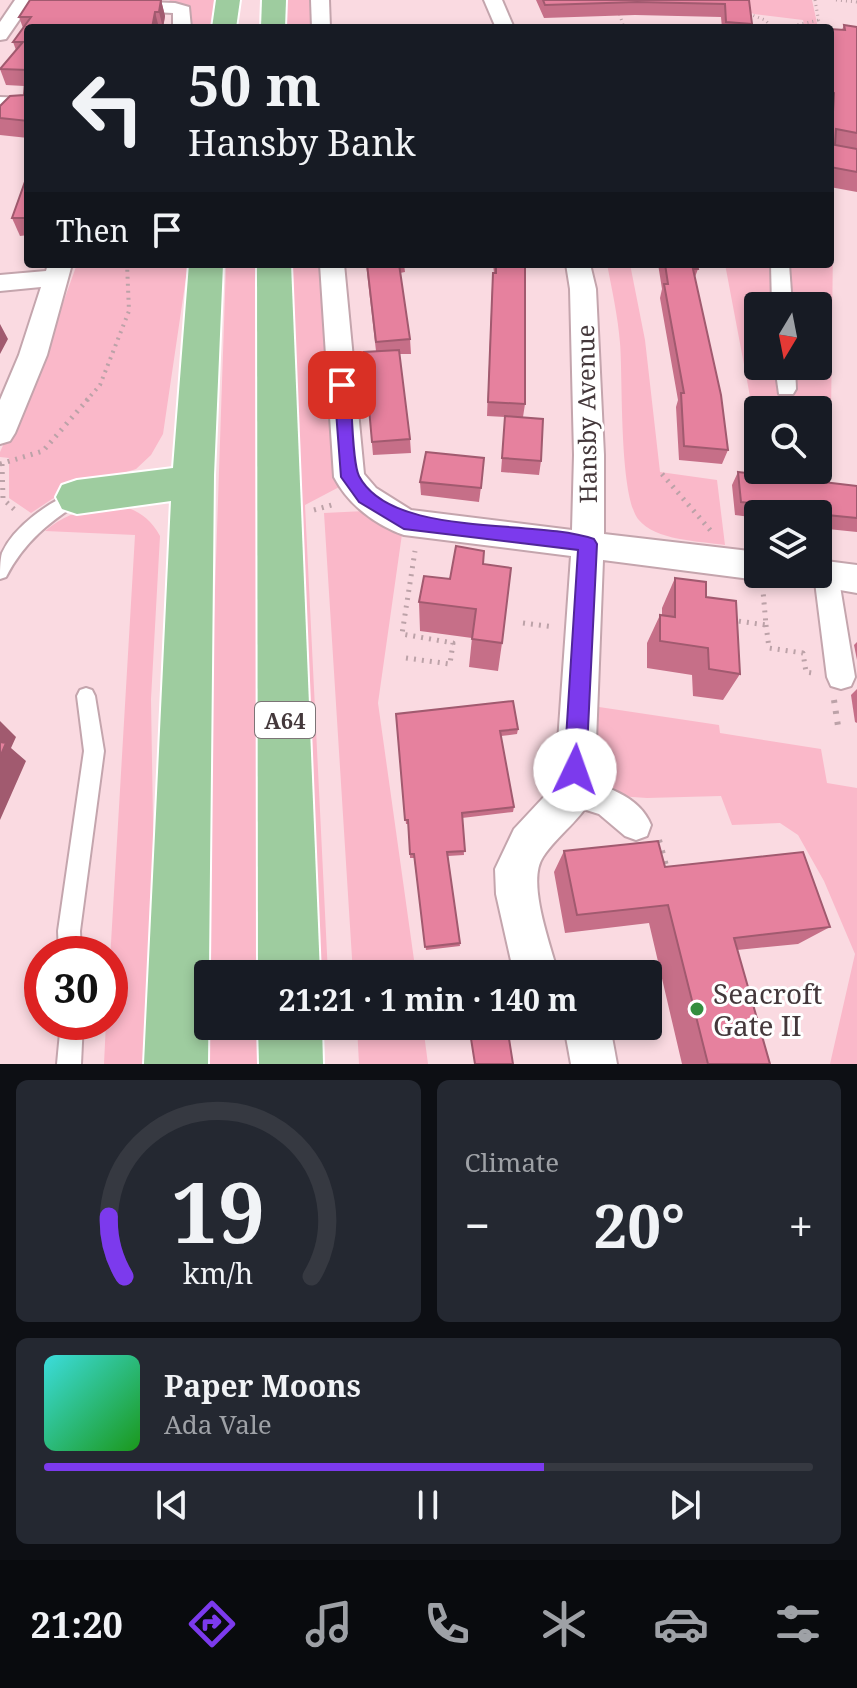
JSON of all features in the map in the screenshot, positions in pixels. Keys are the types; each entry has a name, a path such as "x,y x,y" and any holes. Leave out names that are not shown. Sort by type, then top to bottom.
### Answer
{"highway":[{"path":"225,24 228,0"},
{"path":"273,24 274,0"},
{"path":"176,1064 193,482 206,268"},
{"name":"A64","path":"274,268 289,960"},
{"path":"77,497 193,482"},
{"path":"290,1040 291,1064"}],"street":[{"path":"320,0 321,24"},
{"path":"493,0 503,24"},
{"path":"0,35 26,5"},
{"path":"105,6 175,8 183,11 182,24"},
{"path":"0,103 24,104"},
{"path":"332,268 349,477 365,497 404,522 588,544 744,570"},
{"name":"Hansby Avenue","path":"574,793 588,544 589,455 583,289 579,268"},
{"path":"780,268 781,292"},
{"path":"0,283 58,271 33,355 0,433"},
{"path":"786,380 786,389"},
{"path":"834,576 841,677"},
{"path":"533,960 517,894 516,869 528,843 574,793 606,801 636,825"},
{"path":"590,1040 594,1063"}],"lane":[{"path":"0,572 12,547 31,526 77,497"},
{"path":"69,936 94,751 86,696"},
{"path":"69,1064 71,1040"}],"path":[{"path":"615,0 623,24"},
{"path":"815,0 820,24"},
{"path":"836,0 857,2"},
{"path":"740,10 769,24"},
{"path":"801,24 819,20"},
{"path":"31,526 3,499 1,464 43,451 100,385 129,311 127,268"},
{"path":"662,474 744,561"},
{"path":"406,658 450,664 453,643 402,634 418,524"},
{"path":"758,588 769,648 803,653 806,672 841,677"},
{"path":"721,618 766,625"},
{"path":"666,829 659,838 668,874"}],"shaded area":[{"path":"169,0 214,0 212,24 186,24 177,6"},
{"path":"285,0 311,0 311,24 284,24"},
{"path":"718,0 812,0 817,24 804,24 803,20 754,14"},
{"path":"76,268 187,268 163,434 151,455 136,469 76,488 31,513 9,498 9,458 0,457 0,452 45,353"},
{"path":"226,268 258,268 262,960 203,960"},
{"path":"289,268 320,268 333,467 343,485 305,505 327,960 314,960"},
{"path":"608,268 631,268 645,340 660,472 717,480 725,545 666,536 638,519 632,505 625,462 615,304"},
{"path":"726,268 833,268 832,331 832,292 744,292 744,365"},
{"path":"747,380 831,380 831,396 750,396"},
{"path":"121,505 134,510 144,516 160,536 151,699 155,944 147,1064 104,1064 105,1040 128,1040 128,936 111,936 135,535 45,531 63,519"},
{"path":"365,511 402,534 378,703 414,960 352,960 324,513"},
{"path":"579,704 719,725 720,733 821,749 827,783 857,788 857,1064 830,1064 855,954 824,881 798,835 780,823 732,825 721,796 647,798 574,793"},
{"path":"200,1040 263,1040 263,1064 199,1064"},
{"path":"358,1040 425,1040 428,1064 359,1064"}],"building":[{"path":"30,0 161,0 153,24 26,24 31,17 19,17"},
{"path":"543,0 749,0 752,24 726,22 725,4 637,2 545,5"},
{"path":"844,25 857,27 857,133 836,129 835,145 857,149 857,172 834,168 834,29 845,30"},
{"path":"24,27 24,70 0,69 23,42 13,42"},
{"path":"24,95 24,121 0,118 0,106 10,96"},
{"path":"24,184 24,218 12,218"},
{"path":"367,268 400,268 410,339 376,342"},
{"path":"496,268 525,268 525,404 488,402 493,273 496,273"},
{"path":"666,268 698,268 693,269 721,395 728,450 684,446 681,393 684,393 664,284 668,284"},
{"path":"399,350 410,439 372,442 364,352"},
{"path":"505,416 543,419 541,461 502,458"},
{"path":"426,452 484,458 481,488 420,482"},
{"path":"738,472 744,473 744,484 832,483 857,486 857,518 832,516 832,500 741,502"},
{"path":"456,546 484,551 483,564 511,568 502,643 472,639 476,609 419,602 424,576 450,579"},
{"path":"675,578 706,582 706,597 736,601 740,674 709,669 708,648 660,641 660,615 675,617"},
{"path":"513,701 518,729 500,731 514,807 462,813 465,851 447,852 460,943 425,947 414,854 410,854 408,820 405,820 396,714"},
{"path":"0,742 6,743 0,757"},
{"path":"658,841 665,867 803,852 830,927 734,938 770,1064 708,1064 668,905 577,915 564,851"},
{"path":"471,1040 509,1040 513,1064 475,1064"}],"place":[{"name":"Seacroft Gate II","path":"697,1009"}],"route":[{"path":"342,385 349,477 365,497 404,522 588,544 575,770"}]}
